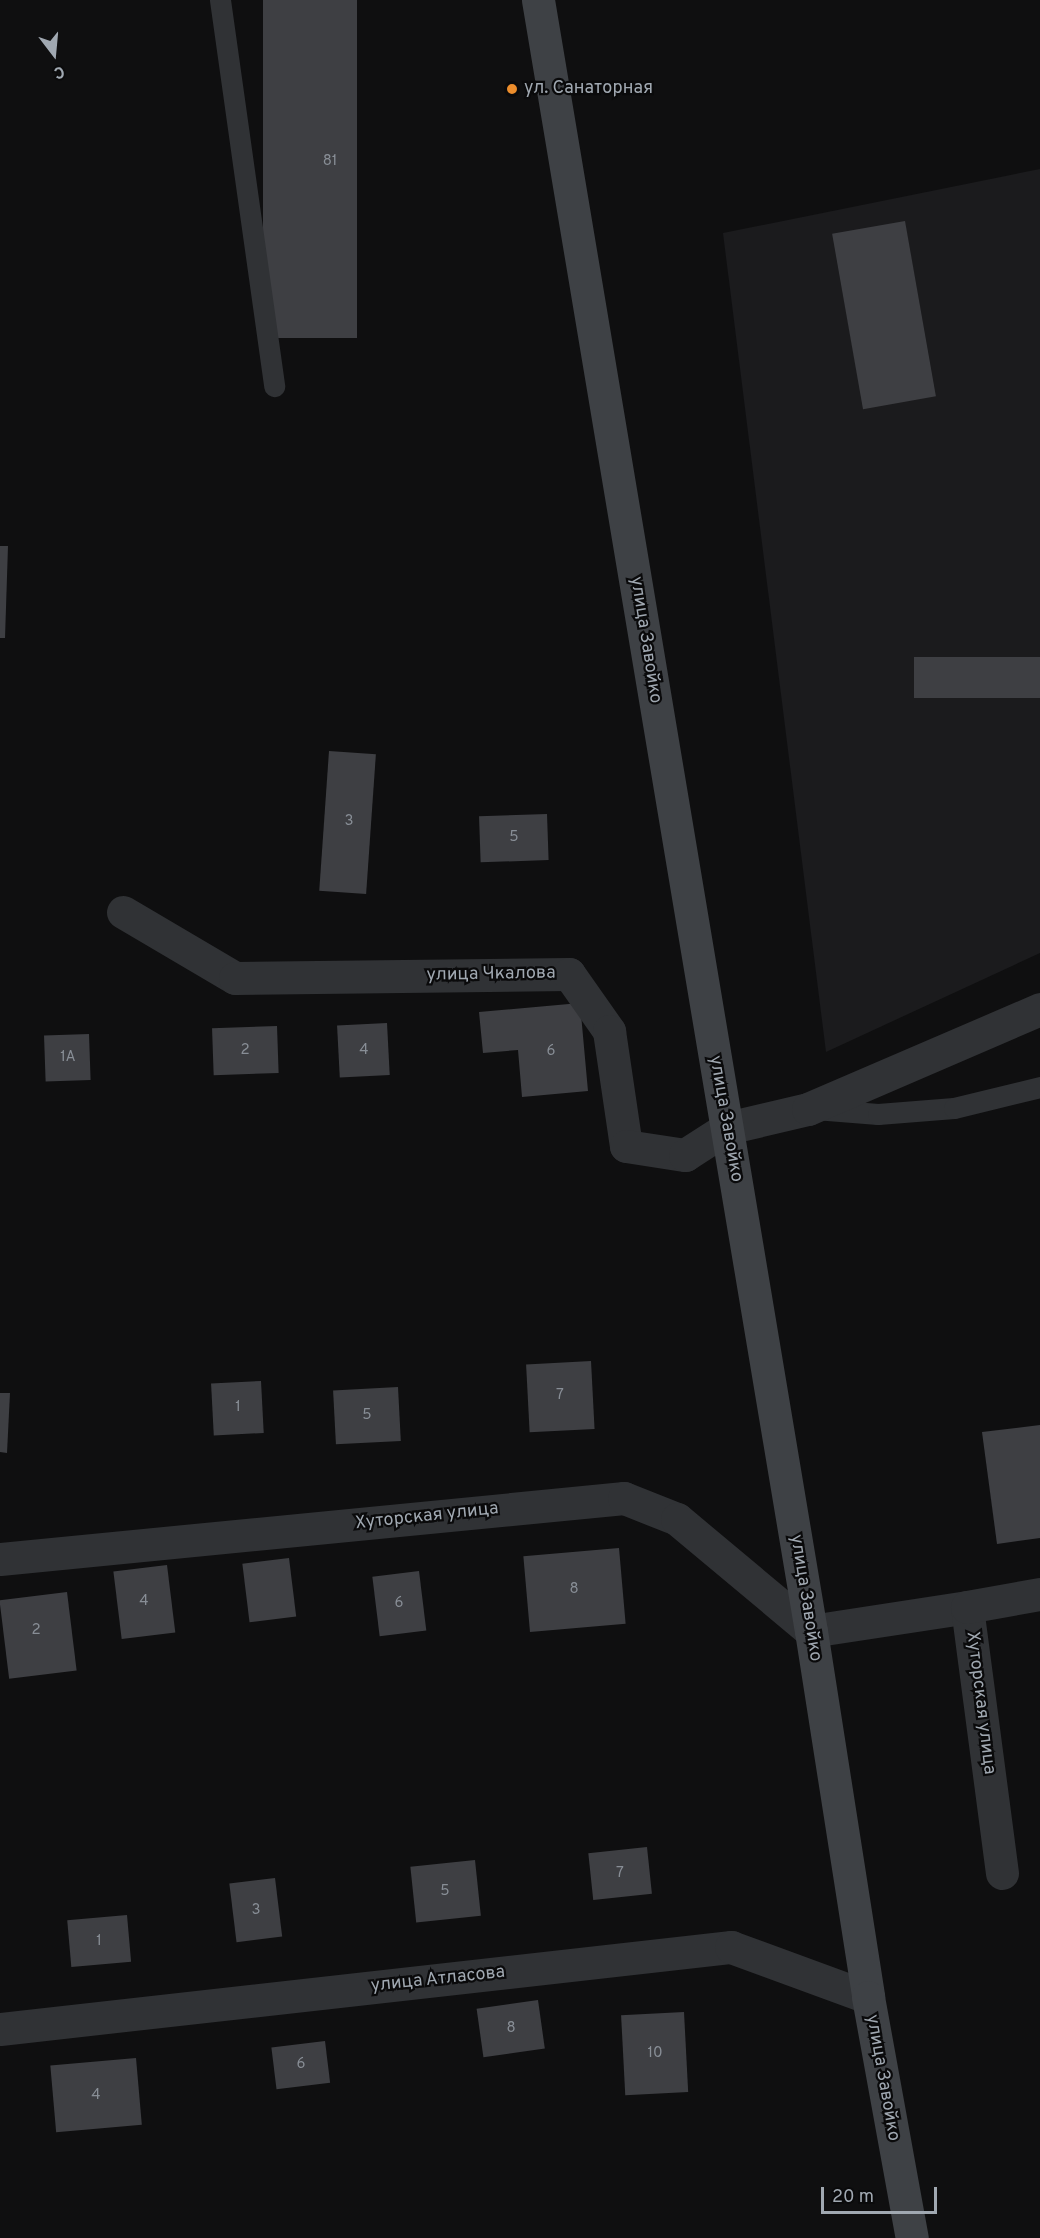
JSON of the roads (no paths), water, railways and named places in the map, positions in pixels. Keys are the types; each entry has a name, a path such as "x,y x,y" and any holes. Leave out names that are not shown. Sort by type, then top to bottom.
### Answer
{"main road":[{"name":"улица Завойко","path":"538,0 811,1631 867,1997 912,2238"}],"street":[{"name":"улица Чкалова","path":"123,912 236,978 569,974 609,1030 626,1146 685,1155 726,1128 808,1109 1040,1009"},
{"name":"Хуторская улица","path":"0,1559 624,1498 677,1519 811,1631"},
{"name":"Хуторская улица","path":"1002,1873 967,1607 1040,1594"},
{"path":"811,1631 967,1607"},
{"name":"улица Атласова","path":"0,2029 731,1947 867,1997"}],"lane":[{"path":"220,0 274,386"},
{"path":"808,1109 878,1114 954,1108 1040,1087"}],"place":[{"name":"ул. Санаторная","path":"512,89"}]}
